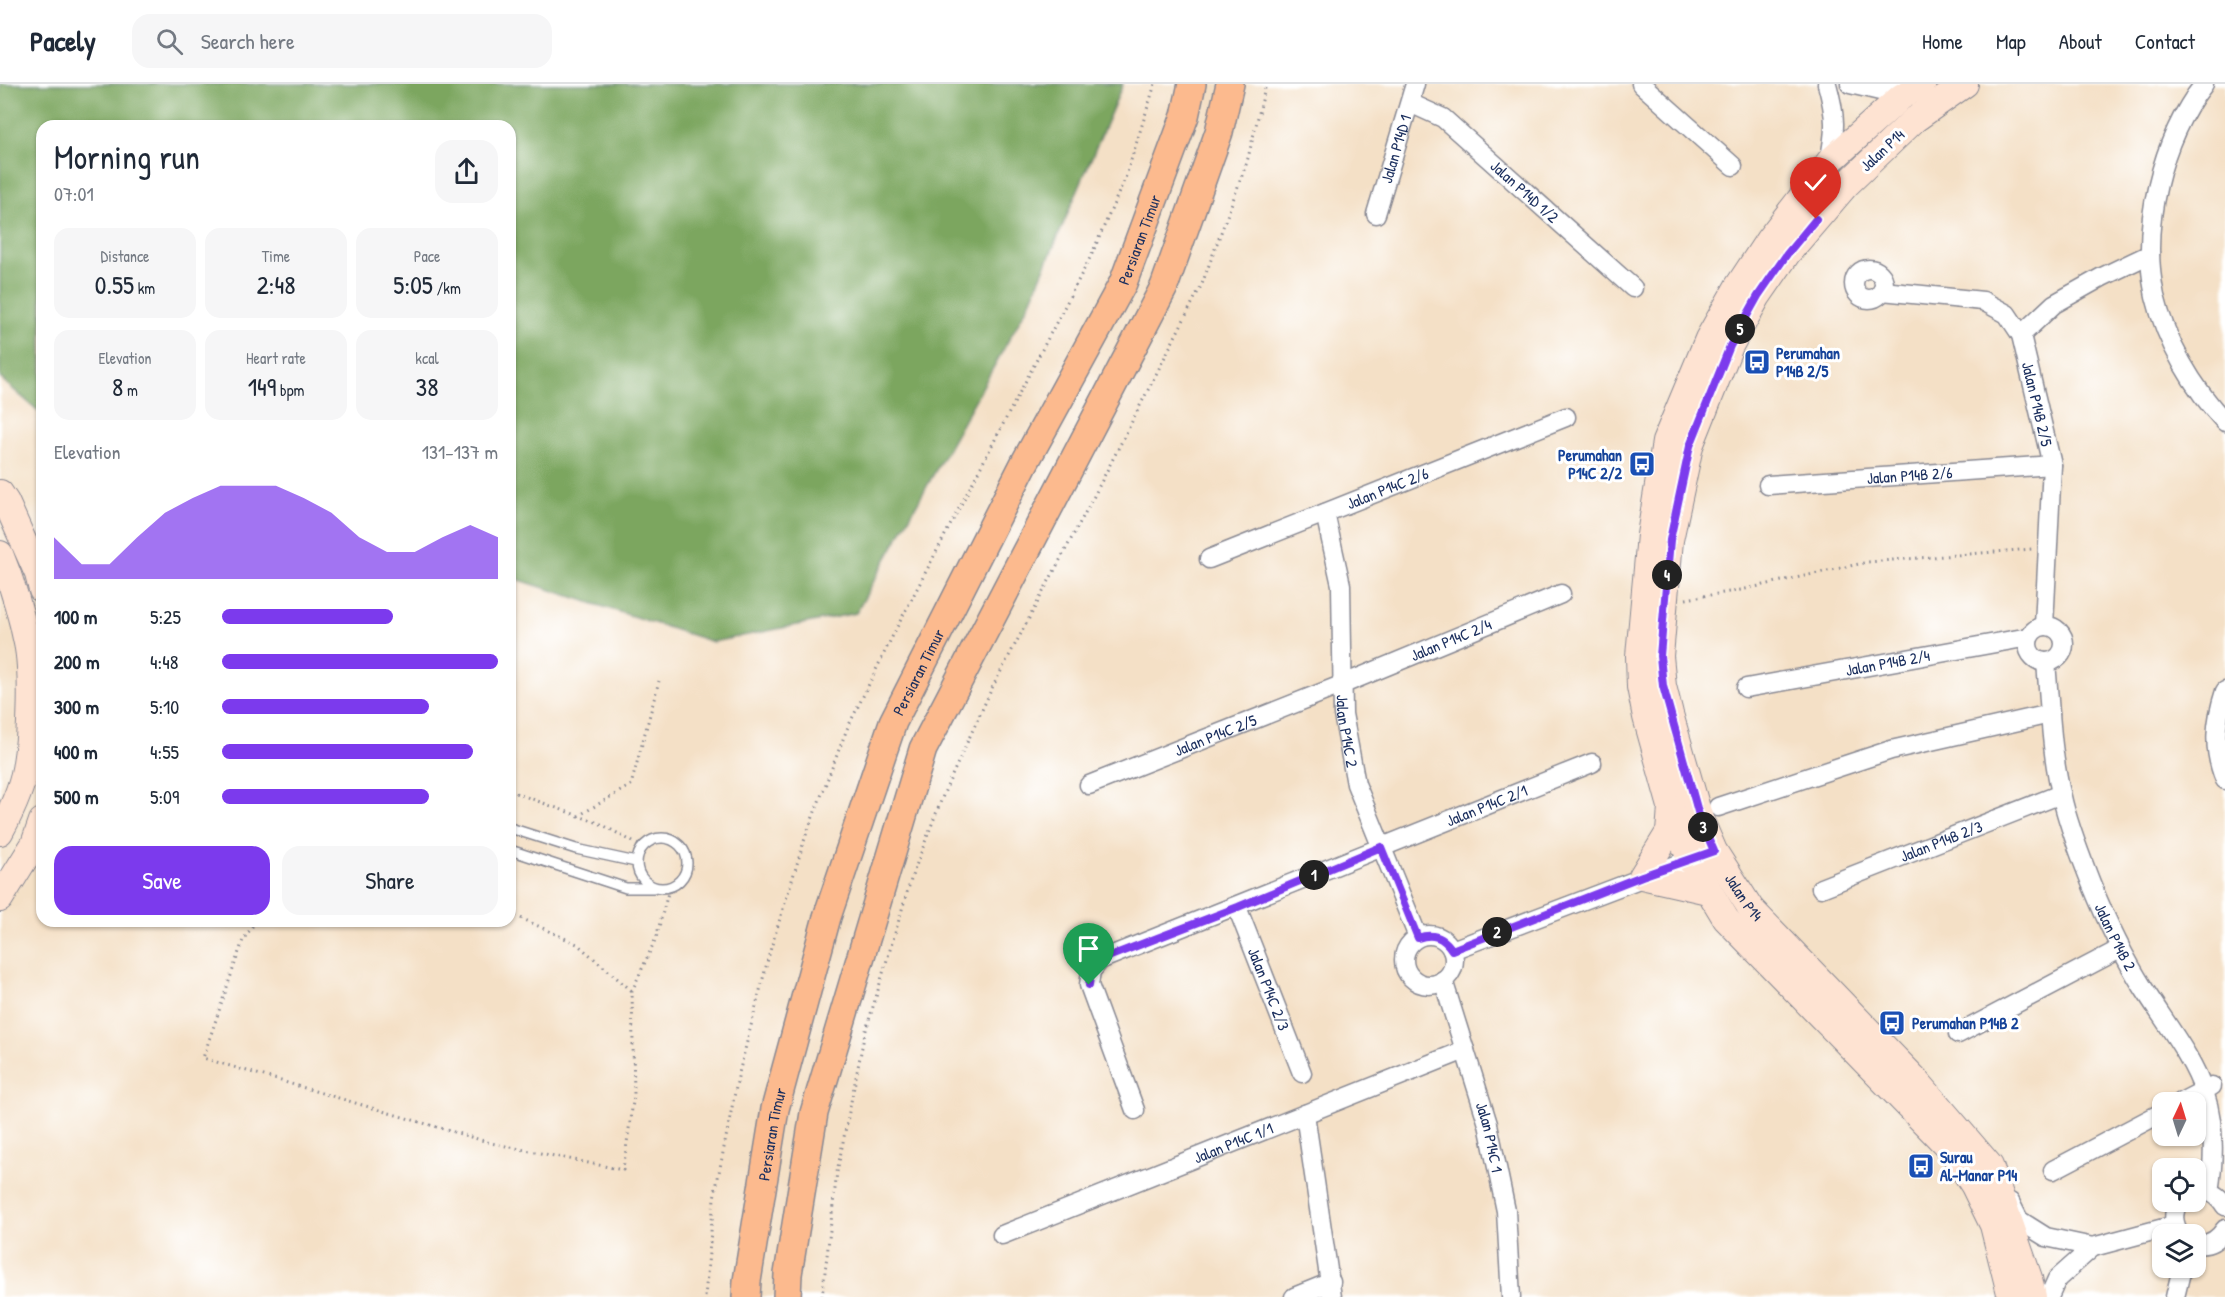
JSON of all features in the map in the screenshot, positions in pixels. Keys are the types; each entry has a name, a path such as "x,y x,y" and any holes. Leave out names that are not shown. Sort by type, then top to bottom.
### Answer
{"main road":[{"name":"Persiaran Timur","path":"746,1297 775,1109 827,917 893,722 1024,464 1123,283 1185,116 1192,84"},
{"path":"787,1297 788,1274 814,1113 923,749 1164,286 1219,132 1230,84"},
{"name":"Jalan P14","path":"1923,84 1901,97 1829,162 1768,239 1708,339 1665,442 1650,535 1639,656 1640,687 1675,821 1690,859 1708,891 1726,920 1951,1150 1974,1186 1993,1225 2011,1297"},
{"name":"Jalan P14","path":"1965,84 1914,120 1846,185 1787,254 1758,296 1730,346 1690,446 1670,540 1660,656 1663,686 1670,714 1700,819 1714,851 1751,909 1917,1081 1990,1166 2029,1278 2033,1297"},
{"path":"0,493 36,570"},
{"path":"0,555 11,580 28,645 36,697 26,764 0,832"},
{"path":"1672,805 1669,831 1642,876 1708,891"},
{"path":"0,899 36,838"}],"street":[{"name":"Jalan P14D 1","path":"1376,214 1415,84"},
{"path":"1641,84 1733,166"},
{"path":"1827,84 1836,130 1829,162"},
{"path":"1850,84 1880,91 1915,84"},
{"path":"2204,84 2170,141 2156,194 2151,254 2155,295 2167,332 2188,373 2212,409 2225,422"},
{"name":"Jalan P14D 1/2","path":"1410,103 1443,118 1633,288"},
{"path":"2021,335 2054,304 2102,277 2151,254"},
{"name":"Jalan P14B 2/5","path":"1882,291 1983,301 2007,314 2021,335 2052,465 2048,547 2036,632"},
{"name":"Jalan P14C 2/6","path":"1209,559 1566,417"},
{"name":"Jalan P14B 2/6","path":"1767,485 2052,465"},
{"name":"Jalan P14C 2","path":"1325,513 1341,585 1343,714 1356,784 1418,938"},
{"name":"Jalan P14C 2/4","path":"1341,685 1561,594"},
{"path":"2055,628 2059,631 2065,647 2059,657 2046,662 2032,655 2029,650 2036,632 2055,628"},
{"name":"Jalan P14B 2/4","path":"1746,688 2036,632"},
{"name":"Jalan P14B 2","path":"2046,662 2050,714 2061,794 2091,883 2120,949 2145,991 2195,1058 2212,1086 2219,1113 2221,1141 2217,1171 2206,1187"},
{"name":"Jalan P14C 2/5","path":"1089,785 1341,685"},
{"path":"2225,691 2216,720 2215,746 2225,780"},
{"path":"1718,807 1891,750 2050,714"},
{"name":"Jalan P14C 2/1","path":"1135,1110 1089,985 1091,971 1100,960 1238,907 1592,763"},
{"name":"Jalan P14B 2/3","path":"1821,888 2061,794"},
{"path":"1452,950 1642,876 1714,851"},
{"name":"Jalan P14C 2/3","path":"1238,907 1302,1073"},
{"path":"1433,935 1447,943 1452,950 1453,966 1443,980 1436,983 1420,983 1407,972 1404,957 1411,942 1418,938 1433,935"},
{"path":"1958,1034 2120,949"},
{"name":"Jalan P14C 1","path":"1443,980 1488,1124 1506,1211 1511,1297"},
{"name":"Jalan P14C 1/1","path":"1002,1235 1465,1050"},
{"path":"2200,1092 2212,1086"},
{"path":"1294,1297 1332,1289 1305,1114"},
{"path":"2053,1170 2152,1118"},
{"path":"1990,1166 2019,1220 2046,1237 2094,1247 2152,1235"},
{"path":"2206,1192 2221,1199 2225,1206"},
{"path":"2206,1243 2218,1239 2225,1230"},
{"path":"2049,1297 2057,1280 2094,1247"},
{"path":"2175,1297 2180,1278"}],"lane":[{"path":"516,830 576,849 636,862"},
{"path":"516,852 626,888 669,889 682,880 688,865 684,849 672,839 656,838 642,847 636,862 640,877 653,888"}],"path":[{"path":"822,1297 837,1172 864,1037 912,876 944,793 993,688 1202,284 1247,162 1266,84"},
{"path":"1688,599 1741,590 1868,562 2048,547"},
{"path":"578,816 631,785 659,681"},
{"path":"516,793 601,824 642,847"},
{"path":"252,927 243,940 203,1058 491,1143 623,1170 634,1095 632,991 656,938 669,889"},
{"path":"516,916 577,944 632,991"}],"green space":[{"path":"0,84 1123,84 1030,302 856,613 713,642 516,579 516,120 36,120 36,409 0,378"}],"place":[{"name":"Perumahan P14B 2/5","path":"1757,362"},
{"name":"Perumahan P14C 2/2","path":"1642,464"},
{"name":"Perumahan P14B 2","path":"1892,1023"},
{"name":"Surau Al-Manar P14","path":"1921,1166"}],"route":[{"path":"1089,985 1091,971 1100,960 1238,907 1381,847 1418,938 1433,935 1441,938 1452,950 1642,876 1714,851 1700,819 1663,686 1660,656 1670,540 1690,446 1730,346 1758,296 1787,254 1816,219"}]}
